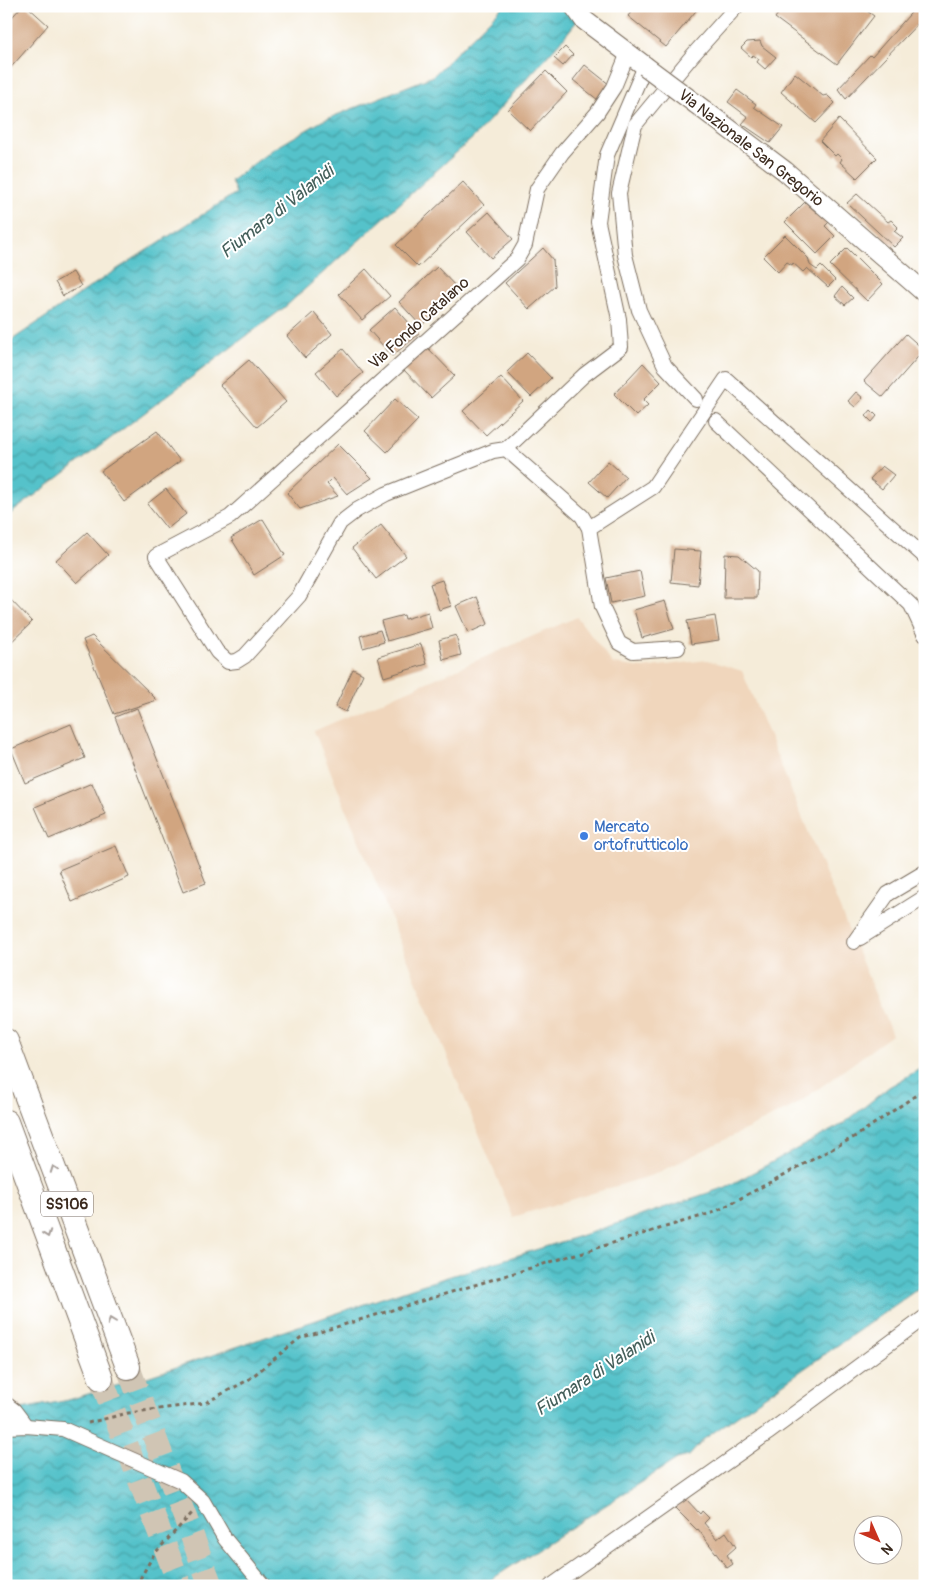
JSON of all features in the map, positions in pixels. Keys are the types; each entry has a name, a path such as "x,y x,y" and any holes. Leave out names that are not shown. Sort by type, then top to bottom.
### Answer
{"highway":[{"name":"SS106","path":"6,1041 128,1367"},
{"name":"SS106","path":"6,1122 101,1378"}],"street":[{"path":"696,399 665,366 639,310 625,254 619,193 634,125 737,6"},
{"name":"Via Nazionale San Gregorio","path":"579,13 645,66 785,170 925,293"},
{"name":"Via Fondo Catalano","path":"506,449 493,451 386,494 357,510 340,524 299,596 245,656 237,661 228,662 217,652 156,556 230,517 517,259 525,245 537,189 562,153 597,114 614,87 628,53"},
{"path":"645,66 607,155 598,222 619,319 622,347 584,374 506,449 582,516 589,528 602,608 619,643 633,651 678,648"},
{"path":"589,528 653,487 726,379 925,558"},
{"path":"716,421 911,605 925,635"},
{"path":"925,872 888,894 854,942 925,897"},
{"path":"551,1586 768,1433 925,1317"},
{"path":"10,1407 26,1426"},
{"path":"6,1427 26,1426 63,1429 181,1481 203,1501 225,1539 264,1586"}],"path":[{"path":"63,1429 128,1413 205,1403 248,1380 300,1338 715,1212 856,1136 925,1089"},
{"path":"136,1586 154,1554 203,1501"}],"shaded area":[{"name":"Mercato ortofrutticolo","path":"577,617 613,664 643,668 707,660 742,671 892,1035 796,1105 653,1175 513,1217 314,731"}],"water":[{"name":"Fiumara di Valanidi","path":"503,6 589,6 561,41 476,135 285,307 6,517 6,344 105,277 236,193 231,181 272,150 322,121 433,76"},
{"name":"Fiumara di Valanidi","path":"925,1066 925,1284 704,1439 689,1456 677,1459 481,1586 6,1586 6,1412 64,1401 147,1377 415,1287 577,1237 726,1187 843,1124 889,1087"}],"building":[{"path":"22,6 27,6 48,25 6,73 6,24"},
{"path":"636,6 700,6 666,47 628,16"},
{"path":"784,6 860,6 874,16 837,64 775,18"},
{"path":"917,6 925,6 925,16 846,99 838,89 870,55 872,57"},
{"path":"760,41 762,46 776,57 765,69 757,62 759,59 753,55 751,57 741,48 747,42"},
{"path":"565,47 573,55 563,66 554,58"},
{"path":"585,65 610,85 598,100 573,80"},
{"path":"546,71 567,92 530,131 508,110"},
{"path":"795,73 823,96 827,95 835,103 816,123 781,92"},
{"path":"737,90 756,104 754,107 783,127 770,143 742,124 748,117 728,102"},
{"path":"839,119 877,158 857,178 840,162 842,159 837,154 835,156 820,141"},
{"path":"463,182 484,205 418,267 396,245"},
{"path":"857,194 888,222 891,220 898,227 894,231 903,238 894,247 847,203"},
{"path":"805,202 817,213 822,208 833,218 825,226 835,236 817,254 785,222"},
{"path":"489,212 513,239 491,258 467,232"},
{"path":"785,235 808,258 810,265 817,270 821,266 835,280 828,287 807,268 803,272 793,263 792,265 787,262 778,272 763,257"},
{"path":"543,248 553,260 555,286 529,309 505,283"},
{"path":"847,248 883,284 867,301 830,265"},
{"path":"437,267 459,290 421,326 399,302"},
{"path":"366,269 390,296 362,320 339,294"},
{"path":"73,272 81,286 63,296 55,282"},
{"path":"842,287 853,298 845,305 835,296"},
{"path":"395,307 419,334 392,356 369,330"},
{"path":"314,312 332,334 305,358 287,336"},
{"path":"906,334 924,350 883,397 864,381"},
{"path":"426,346 455,376 431,398 402,368"},
{"path":"343,349 363,373 336,396 316,372"},
{"path":"527,353 551,378 531,397 507,372"},
{"path":"249,360 286,402 257,427 220,385"},
{"path":"643,363 661,382 643,400 648,405 636,416 614,394"},
{"path":"501,377 523,401 486,435 463,411"},
{"path":"856,392 863,398 855,407 848,401"},
{"path":"395,399 418,420 387,452 365,431"},
{"path":"871,410 877,416 872,422 866,416"},
{"path":"157,431 180,461 124,502 101,471"},
{"path":"338,444 372,478 347,494 333,478 327,484 338,496 300,509 287,493"},
{"path":"608,461 626,477 607,498 589,482"},
{"path":"882,466 894,475 882,489 870,479"},
{"path":"166,489 186,514 167,529 147,504"},
{"path":"263,519 285,555 254,575 231,538"},
{"path":"381,525 406,556 376,579 352,548"},
{"path":"87,532 108,555 77,583 56,560"},
{"path":"674,549 701,551 698,585 671,582"},
{"path":"725,554 739,555 758,571 757,598 724,598"},
{"path":"640,571 645,596 611,603 606,578"},
{"path":"442,580 451,606 439,610 430,584"},
{"path":"6,595 32,622 6,647"},
{"path":"477,597 488,624 468,633 456,606"},
{"path":"665,601 674,629 642,638 634,610"},
{"path":"428,612 432,628 387,641 381,621 404,615 405,619"},
{"path":"715,616 719,640 691,644 687,621"},
{"path":"380,630 384,642 363,648 360,636"},
{"path":"456,635 461,655 443,660 439,640"},
{"path":"92,636 157,700 114,714 83,640"},
{"path":"421,644 427,664 384,677 378,657"},
{"path":"353,669 363,674 346,712 335,707"},
{"path":"137,708 206,883 183,892 115,717"},
{"path":"71,724 85,758 25,783 11,749"},
{"path":"92,783 106,815 49,839 35,807"},
{"path":"116,846 129,877 72,902 59,870"},
{"path":"685,1498 700,1514 702,1511 709,1518 704,1523 717,1539 726,1532 736,1547 727,1555 733,1564 727,1568 698,1529 675,1508"}],"tunnel":[{"path":"128,1367 211,1586"},
{"path":"101,1378 180,1586"}],"place":[{"name":"Mercato ortofrutticolo","path":"584,836"}]}
